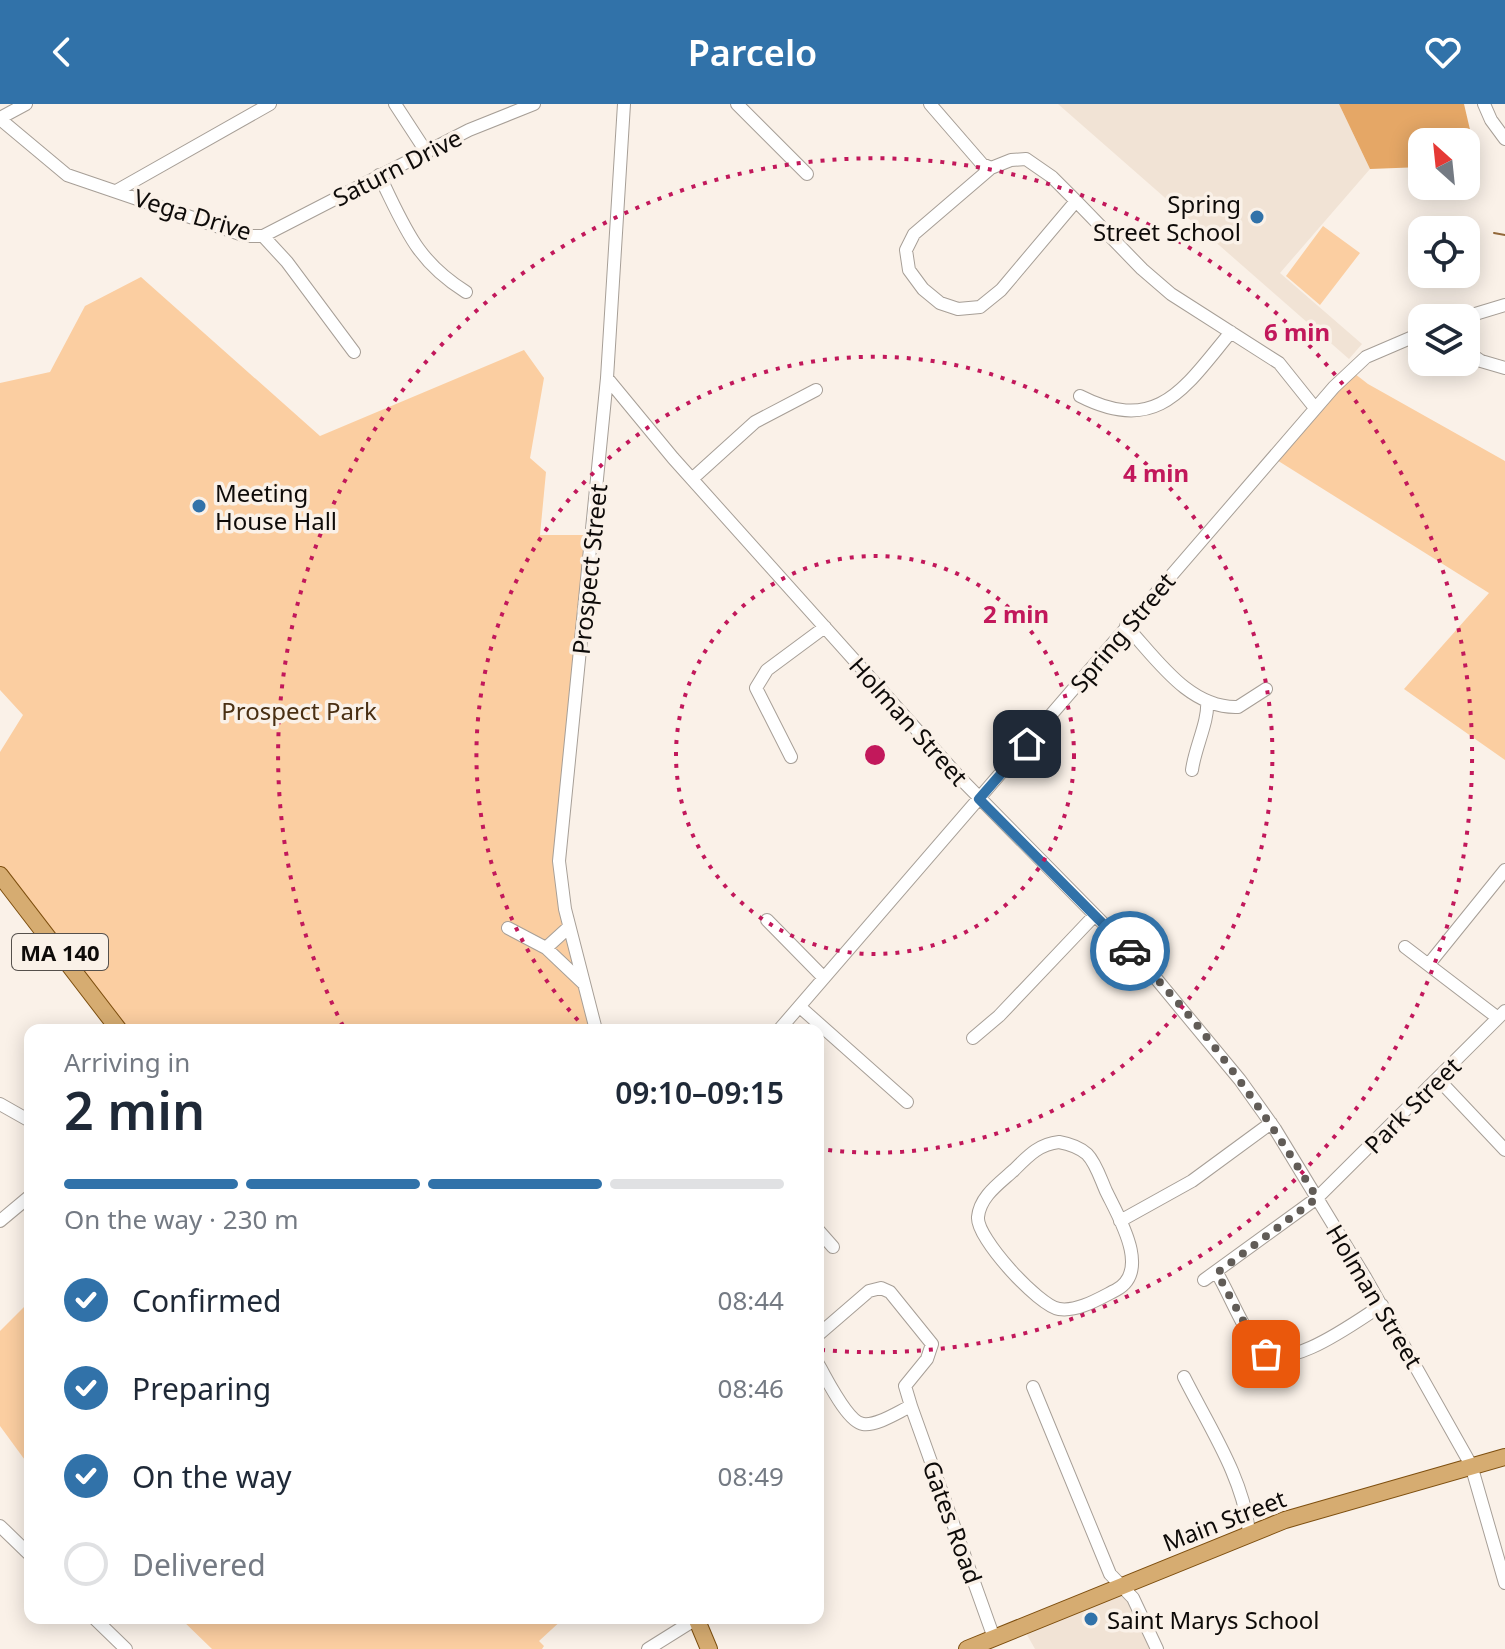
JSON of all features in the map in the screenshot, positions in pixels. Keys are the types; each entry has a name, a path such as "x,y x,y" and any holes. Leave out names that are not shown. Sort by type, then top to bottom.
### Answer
{"main road":[{"name":"MA 140","path":"0,875 114,1024"},
{"name":"Main Street","path":"967,1649 1249,1534 1505,1457"},
{"path":"698,1624 709,1649"}],"street":[{"path":"0,118 26,104"},
{"path":"118,190 270,104"},
{"path":"395,104 427,153"},
{"name":"Saturn Drive","path":"263,236 503,114 534,104"},
{"name":"Prospect Street","path":"594,1024 569,927 559,861 607,378 624,104"},
{"path":"737,104 807,174"},
{"path":"930,104 982,164 991,168"},
{"path":"1484,104 1505,139"},
{"name":"Vega Drive","path":"0,118 67,175 246,236 263,236 287,262 354,352"},
{"path":"1076,201 990,300 969,310 946,306 913,278 907,261 908,245 914,234 991,168 1019,158 1036,163 1076,201 1171,294 1205,319 1279,363 1315,408"},
{"path":"379,175 423,258 439,275 466,292"},
{"path":"1480,313 1505,305"},
{"path":"1080,396 1101,407 1126,412 1163,404 1185,386 1231,332"},
{"name":"Spring Street","path":"784,1024 1315,408 1360,361 1408,339"},
{"path":"1480,360 1505,368"},
{"name":"Holman Street","path":"607,378 692,479 979,799 1193,1019 1271,1123 1382,1305 1471,1465 1505,1583"},
{"path":"692,479 755,422 816,390"},
{"path":"604,404 624,400"},
{"path":"1126,626 1179,682 1207,701 1238,707 1266,689"},
{"path":"791,757 756,688 767,670 825,627"},
{"path":"1192,770 1195,745 1208,712 1207,701"},
{"path":"1429,964 1505,870"},
{"path":"973,1038 999,1016 1095,915"},
{"path":"767,920 824,978"},
{"path":"546,948 569,927"},
{"path":"508,928 546,948 584,984"},
{"path":"1405,947 1502,1014"},
{"path":"800,1007 819,1024"},
{"name":"Park Street","path":"1204,1280 1317,1198 1502,1014"},
{"path":"824,1028 907,1102"},
{"path":"1438,1079 1505,1150"},
{"path":"0,1104 24,1118"},
{"path":"1120,1221 1194,1180 1271,1123"},
{"path":"1059,1142 1077,1147 1091,1158 1120,1221 1132,1257 1128,1278 1120,1288 1067,1310 1044,1304 992,1248 978,1218 984,1199 1028,1156 1045,1145 1059,1142"},
{"path":"0,1221 24,1201"},
{"path":"824,1237 833,1247"},
{"path":"1217,1273 1260,1349 1271,1356 1300,1353 1382,1305"},
{"name":"Gates Road","path":"824,1330 874,1288 890,1292 932,1344 927,1359 905,1386 994,1638"},
{"path":"824,1374 850,1417 857,1423 873,1423 911,1406"},
{"path":"1184,1377 1232,1478 1248,1518 1249,1534"},
{"path":"1033,1387 1110,1574 1133,1598 1157,1649"},
{"path":"0,1526 24,1549"},
{"path":"100,1624 126,1649"},
{"path":"648,1649 688,1624"}],"shaded area":[{"name":"Spring Street School","path":"1058,104 1339,104 1370,169 1280,273 1362,344 1349,359"},
{"path":"1339,104 1464,104 1470,128 1408,128 1408,168 1370,169"},
{"name":"Saint Marys School","path":"1120,1586 1157,1649 1035,1649 1022,1626"}],"green space":[{"path":"1323,226 1360,253 1320,305 1286,276"},
{"name":"Prospect Park","path":"141,277 320,436 524,350 544,378 530,458 546,472 540,535 593,535 559,861 595,1024 114,1024 0,875 0,752 23,715 0,690 0,383 50,372 85,306"},
{"path":"1350,370 1368,384 1505,461 1505,760 1404,689 1489,593 1272,457"},
{"path":"24,1307 24,1459 0,1426 0,1331"},
{"path":"186,1624 557,1624 539,1641 544,1646 542,1649 212,1649"}],"waterway":[{"path":"1494,233 1505,235"}],"way so far":[{"path":"1130,951 1193,1019 1240,1080 1266,1115 1317,1198 1217,1273 1251,1335 1266,1354"}],"place":[{"name":"Spring Street School","path":"1257,217"},
{"name":"Meeting House Hall","path":"199,506"},
{"name":"Saint Marys School","path":"1091,1619"}],"route":[{"path":"1027,744 979,799 1130,951"}]}
